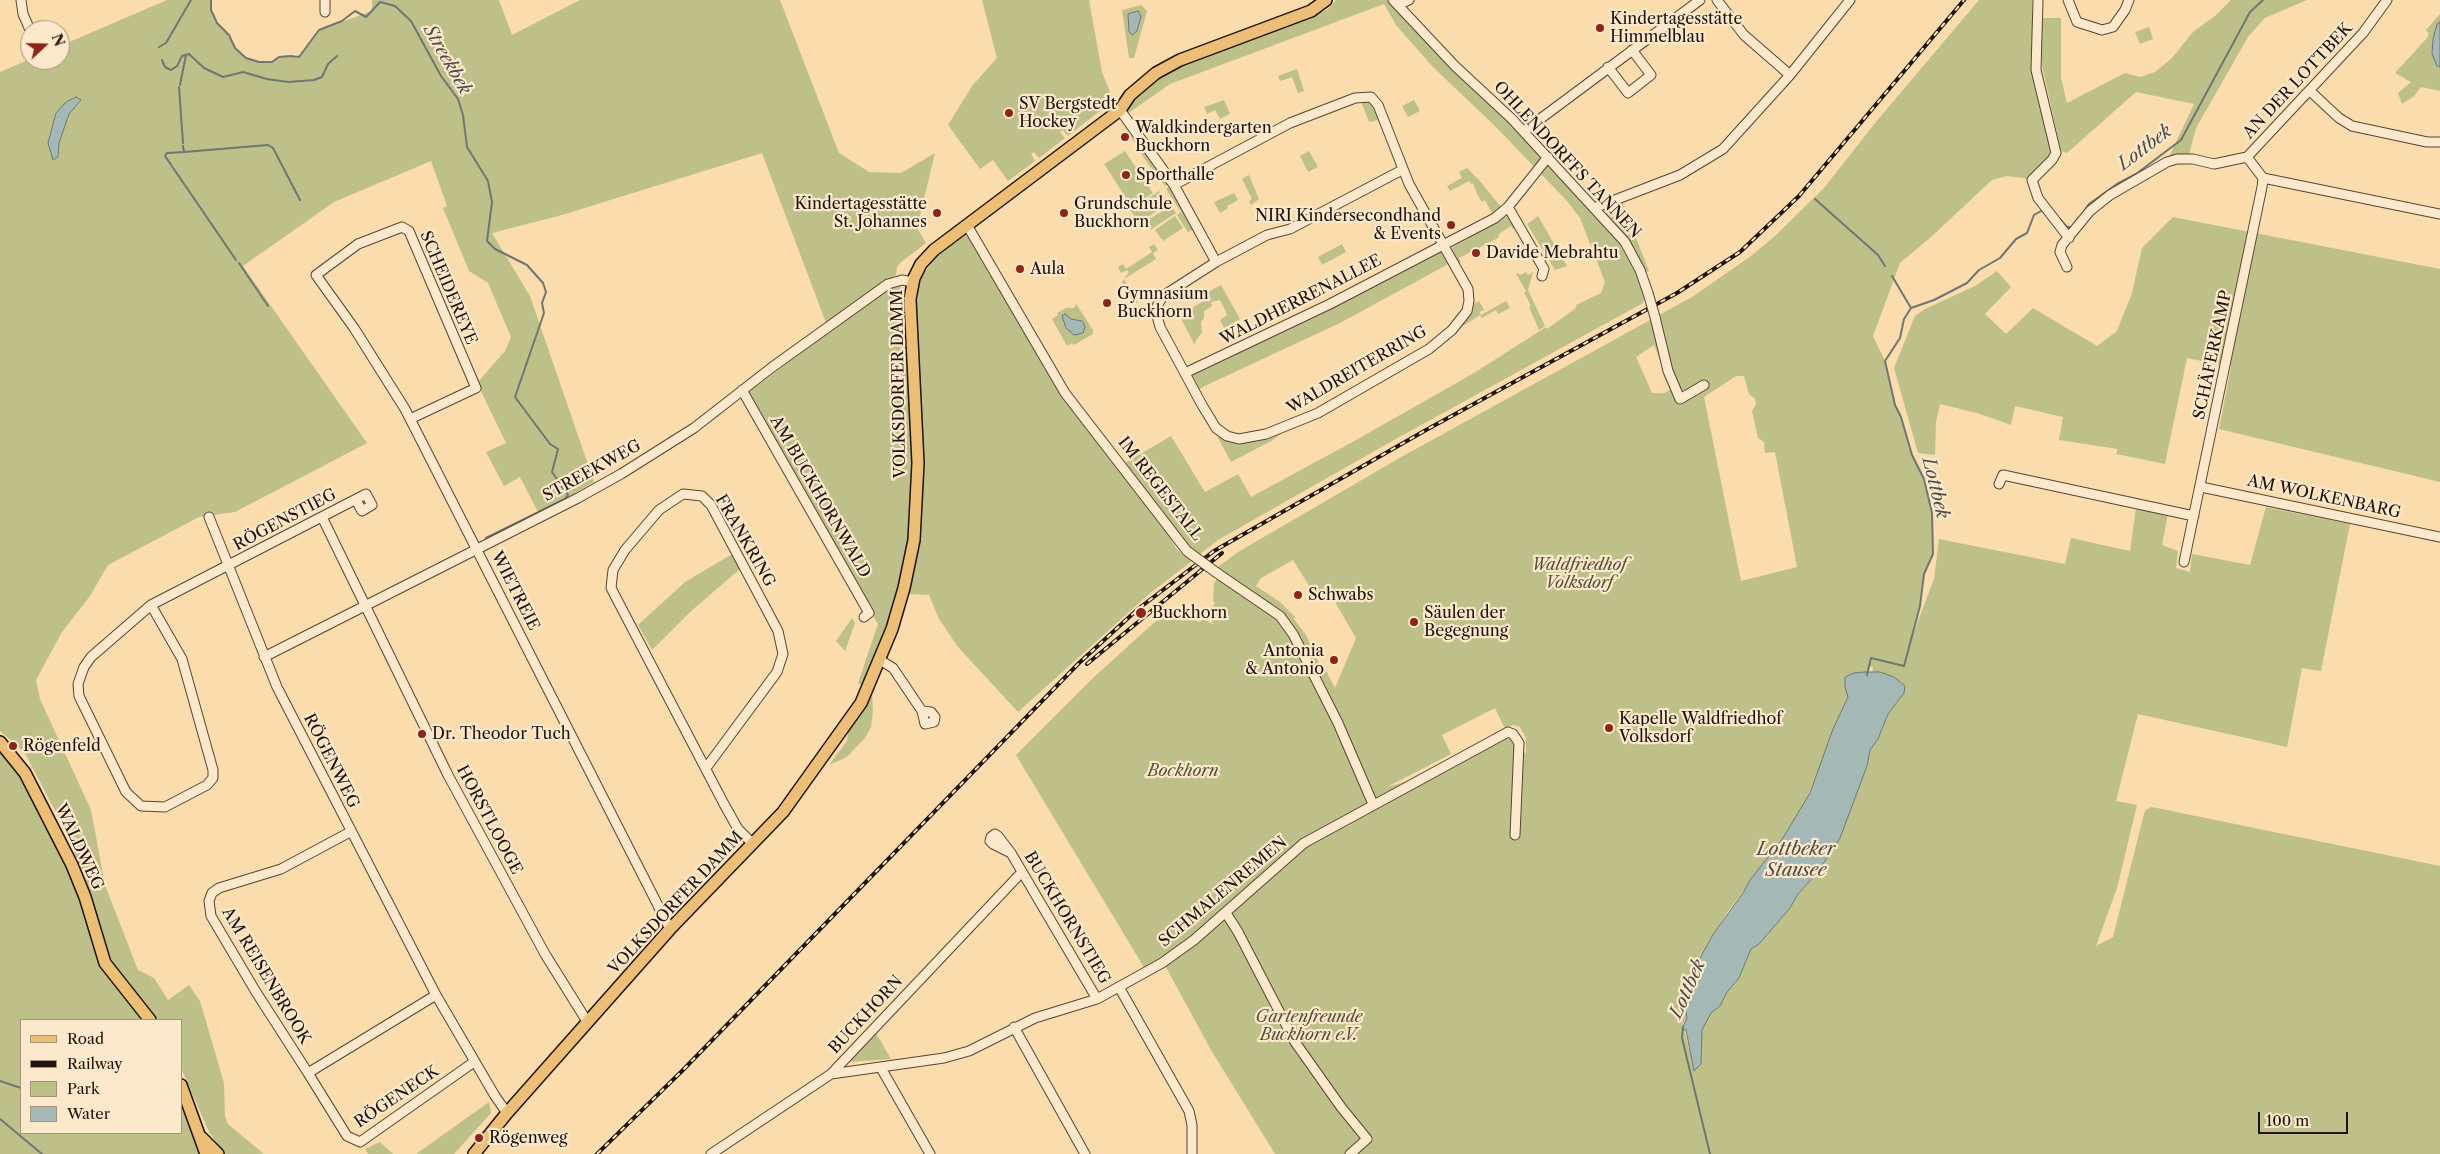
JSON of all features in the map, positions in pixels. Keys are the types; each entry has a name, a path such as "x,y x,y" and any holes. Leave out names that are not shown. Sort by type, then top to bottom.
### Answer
{"main road":[{"name":"VOLKSDORFER DAMM","path":"474,1154 507,1113 670,929 783,812 861,703 880,660 904,588 916,513 918,463 910,306 913,282 920,266 930,254 1120,110 1130,95 1168,65 1303,15 1326,0"},
{"name":"WALDWEG","path":"0,742 25,773 72,865 86,897 105,964 149,1019"},
{"path":"182,1088 206,1154"},
{"path":"201,1137 218,1154"}],"street":[{"path":"21,0 26,20"},
{"path":"325,0 325,12"},
{"path":"1396,2 1409,0"},
{"path":"1524,131 1700,0"},
{"path":"1717,0 1744,35 1790,75"},
{"path":"1594,208 1680,175 1709,159 1735,138 1790,75 1850,0"},
{"path":"2038,0 2036,70 2056,150 2052,160 2032,180 2035,192 2068,238 2062,245 2060,252 2067,267"},
{"path":"2068,0 2078,22 2102,30 2111,28 2125,10 2129,0"},
{"name":"AN DER LOTTBEK","path":"2068,238 2099,202 2167,162 2186,159 2214,164 2247,157 2363,33 2387,0"},
{"name":"OHLENDORFFS TANNEN","path":"1396,2 1455,66 1524,131 1625,242 1640,270 1648,293 1668,370 1680,399 1704,384"},
{"path":"1608,67 1628,94 1651,75 1632,50"},
{"path":"2310,91 2340,118 2352,126 2427,142 2440,142"},
{"name":"WALDREITERRING","path":"1174,185 1290,122 1364,95 1374,98 1402,170 1468,289 1468,306 1464,317 1452,330 1416,358 1310,417 1279,430 1246,438 1227,436 1216,428 1194,391 1158,322 1157,306 1166,293 1216,262 1260,238 1290,229 1402,170"},
{"path":"1120,110 1174,185 1216,262"},
{"name":"WALDHERRENALLEE","path":"1185,373 1330,304 1495,218 1508,207 1548,157"},
{"path":"2247,157 2262,178 2440,214"},
{"name":"SCHÄFERKAMP","path":"2184,562 2201,487 2262,178"},
{"path":"1508,207 1544,269 1542,276"},
{"name":"IM REGESTALL","path":"967,226 1065,393 1187,551 1280,616 1293,634 1338,723 1374,804"},
{"name":"SCHEIDEREYE","path":"316,275 358,244 402,227 409,232 476,388 410,419"},
{"name":"WIETREIE","path":"316,275 354,328 410,419 670,929"},
{"name":"STREEKWEG","path":"264,657 578,498 621,474 683,435 888,284 902,280 913,282"},
{"name":"AM BUCKHORNWALD","path":"742,390 868,614 864,617"},
{"path":"2000,484 2003,475 2194,516"},
{"name":"AM WOLKENBARG","path":"2201,487 2440,537"},
{"name":"FRANKRING","path":"706,768 777,672 784,654 778,630 711,505 702,496 683,494 659,510 625,550 613,570 611,588 738,830 752,844"},
{"name":"RÖGENSTIEG","path":"227,567 356,500"},
{"name":"RÖGENWEG","path":"208,517 264,657 350,832 436,995 474,1062 507,1113"},
{"name":"HORSTLOOGE","path":"322,518 471,819 545,954 588,1023"},
{"path":"151,605 182,659 213,770 213,778 207,785 165,807 141,806 126,792 79,696 78,684 84,666 91,658 151,605 227,567"},
{"path":"880,660 893,668 922,711"},
{"name":"SCHMALENREMEN","path":"830,1074 944,1058 968,1051 1014,1027 1097,999 1162,963 1226,913 1304,843 1508,732 1513,734 1519,745 1516,835"},
{"name":"AM REISENBROOK","path":"308,1073 225,941 211,916 210,901 212,894 219,888 281,869 350,832"},
{"name":"BUCKHORNSTIEG","path":"1011,853 1097,999"},
{"name":"BUCKHORN","path":"711,1154 830,1074 1022,872"},
{"path":"1226,913 1296,1042 1341,1108 1367,1139 1350,1154"},
{"path":"1119,987 1189,1111 1192,1125 1192,1154"},
{"path":"308,1073 436,995"},
{"path":"1014,1027 1084,1154"},
{"name":"RÖGENECK","path":"308,1073 347,1136 360,1142 474,1062"},
{"path":"881,1068 930,1154"}],"green space":[{"path":"167,0 211,0 211,10 217,23 229,35 235,48 246,58 259,62 272,62 279,57 299,57 319,30 372,11 372,0 499,0 512,35 580,0 780,0 839,153 869,172 901,173 935,153 917,228 926,243 900,263 897,267 896,275 826,323 762,153 562,215 492,233 530,296 594,482 539,514 520,477 504,486 486,452 506,443 477,383 505,351 511,337 488,283 469,271 443,208 447,206 431,161 334,202 243,266 367,443 235,512 199,517 108,565 90,596 62,632 36,680 40,699 91,810 105,885 138,970 154,978 168,1000 189,985 200,1001 224,1083 225,1116 228,1124 264,1154 225,1154 209,1132 182,1070 182,1019 156,1019 113,965 85,878 62,824 25,753 0,731 0,72 20,63 20,70 70,70 70,42"},
{"path":"982,0 1089,0 1102,72 1112,97 1110,103 1068,136 1063,130 1060,132 1065,138 1039,158 1034,152 1031,154 1035,161 1008,181 993,160 980,169 948,125 972,86 997,58"},
{"path":"1336,0 1393,0 1625,242 1645,294 1643,303 1394,440 1218,540 1199,555 1185,541 1125,463 1171,436 1205,492 1238,474 1251,497 1356,440 1474,373 1546,327 1547,329 1576,308 1576,305 1601,293 1605,282 1580,218 1567,201 1495,126 1433,67 1396,25 1384,4 1170,84 1127,114 1124,107 1158,76 1182,64 1317,15 1328,9"},
{"path":"1979,0 2032,0 2032,65 2051,144 2050,156 2029,179 2007,176 1992,180 1900,263 1873,336 1885,361 1895,405 1901,417 1912,455 1924,479 1932,513 1933,554 1924,574 1920,606 1913,634 1934,579 1939,539 2065,564 2071,538 2130,551 2136,508 2168,514 2162,545 2178,551 2176,568 2190,572 2192,554 2250,565 2266,507 2350,524 2321,671 2302,668 2287,747 2138,714 2116,801 2137,805 2117,888 2096,946 2113,937 2145,810 2152,807 2440,866 2440,1154 1275,1154 1211,1050 1162,960 1145,969 1016,755 1094,677 1167,611 1176,619 1190,615 1199,622 1204,619 1213,624 1210,613 1215,602 1213,602 1214,583 1222,571 1218,567 1238,552 1403,456 1692,297 1751,256 1776,235 1824,188 1875,123","holes":["1654,345 1672,389 1664,393 1652,393 1636,357","1736,376 1744,376 1749,394 1755,399 1756,405 1752,411 1758,438 1764,442 1765,453 1775,452 1797,567 1741,581 1704,397","1293,560 1318,600 1332,597 1356,638 1335,688 1325,669 1322,670 1306,635 1294,619 1295,617 1280,602 1256,586 1261,578","1869,666 1873,667 1872,674 1880,672 1894,677 1905,686 1900,699 1888,714 1878,739 1870,750 1867,766 1839,839 1817,873 1798,894 1790,908 1759,944 1751,949 1739,978 1727,992 1720,1005 1711,1013 1702,1030 1701,1064 1694,1070 1683,1024 1687,1018 1684,1001 1689,977 1695,963 1727,913 1783,838 1805,803 1848,697 1845,677 1854,673 1867,673","1495,708 1505,729 1513,725 1520,727 1526,738 1526,754 1509,735 1437,773 1387,787 1451,754 1442,735"]},
{"path":"2231,0 2307,0 2265,18 2248,37 2196,128 2189,155 2168,159 2194,104 2136,92 2067,153 2061,151 2042,66 2041,18 2061,18 2061,78 2067,103 2125,73 2140,77 2155,72 2171,59 2194,31 2215,16"},
{"path":"1141,5 1147,11 1134,58 1129,58 1122,10"},
{"path":"2440,14 2440,91 2421,87 2414,96 2402,104 2398,93 2411,82 2395,73 2427,38 2429,34 2426,30"},
{"path":"2149,27 2153,39 2140,44 2135,32"},
{"path":"1297,69 1304,91 1298,93 1292,77 1280,81 1278,76"},
{"path":"1359,96 1371,97 1384,119 1369,122"},
{"path":"1224,100 1230,114 1220,119 1215,110 1207,114 1204,107"},
{"path":"1414,100 1420,111 1408,117 1402,106"},
{"path":"1124,126 1168,184 1165,186 1146,161"},
{"name":"Sporthalle","path":"1125,151 1153,193 1132,207 1104,164"},
{"path":"1309,151 1318,167 1308,172 1300,156"},
{"path":"1467,168 1501,207 1492,213 1485,200 1482,202 1473,183 1471,184 1469,181 1450,191 1447,186 1462,178 1459,172"},
{"path":"1249,175 1259,199 1251,205 1249,201 1252,199 1242,179"},
{"path":"1169,187 1193,230 1188,232 1177,215 1181,212 1166,189"},
{"path":"1159,191 1168,203 1139,223 1130,210"},
{"path":"1234,193 1238,200 1227,206 1228,208 1220,213 1214,202"},
{"path":"1622,202 1649,271 1644,273 1606,216 1607,208"},
{"path":"1171,206 1176,213 1150,230 1146,223 1149,219"},
{"name":"Sporthalle","path":"1175,216 1183,228 1163,241 1155,230"},
{"path":"1507,216 1516,226 1513,229 1511,226 1499,234 1498,238 1459,258 1461,262 1457,264 1451,252 1453,247"},
{"path":"1538,216 1567,266 1555,270 1527,224"},
{"path":"2173,217 2440,269 2440,482 2219,429 2231,367 2187,358 2165,464 2116,454 2118,449 2059,440 2063,417 2015,406 2011,425 1977,413 1940,404 1936,422 1935,455 1918,453 1894,368 1915,316 1925,309 1975,286 1997,271 2011,287 1985,314 2006,334 2033,308 2097,346 2117,331 2132,293 2142,248"},
{"path":"966,235 971,237 1022,327 1164,527 1177,550 1192,561 1149,594 1018,712 958,647 939,619 929,595 906,594 911,571 915,296 919,280 938,255"},
{"path":"1154,244 1158,250 1153,253 1156,259 1124,279 1129,272 1127,270 1121,273 1118,267 1123,264 1126,269 1152,252 1149,247"},
{"path":"1342,244 1346,252 1322,265 1318,257"},
{"path":"1439,249 1452,262 1340,323 1194,391 1186,377"},
{"path":"1526,272 1528,275 1533,272 1528,290 1545,326 1539,330 1524,292 1526,291 1516,274 1520,275"},
{"path":"1124,279 1138,303 1134,303 1122,283"},
{"path":"900,285 905,297 915,458 911,537 895,608 865,687 858,683 878,624 746,394 892,286"},
{"path":"1221,285 1240,319 1224,328 1220,320 1227,315 1220,300 1211,302 1212,306 1204,311 1204,318 1201,322 1202,333 1196,340 1195,345 1179,315 1204,301 1204,294"},
{"path":"1479,301 1484,310 1479,312 1481,315 1506,301 1510,308 1498,314 1496,310 1482,318 1480,315 1457,330 1474,304"},
{"path":"1076,304 1093,330 1093,334 1074,345 1072,343 1067,346 1052,319 1058,315 1057,313 1066,308 1074,308"},
{"path":"1279,430 1281,434 1271,441 1231,462 1215,432 1232,437"},
{"path":"732,554 740,569 690,612 652,650 638,625 685,582"},
{"path":"852,618 855,623 845,651 836,641"},
{"path":"872,694 873,711 871,727 865,738 847,757 829,765 847,741 848,733"},
{"path":"0,750 17,769 75,883 101,968 146,1019 20,1019 20,1134 182,1134 182,1100 199,1146 200,1154 0,1154"},
{"path":"876,1033 891,1059 847,1062"},
{"path":"489,1102 491,1113 454,1154 416,1154"},
{"path":"380,1142 393,1154 368,1154 365,1149"}],"water":[{"path":"1138,11 1141,16 1137,31 1132,35 1129,32 1128,14"},
{"path":"2440,22 2440,67 2437,66 2432,54 2433,39 2437,24"},
{"path":"76,97 81,100 69,114 59,143 58,157 53,160 48,143 56,113 66,102"},
{"path":"1065,314 1071,319 1082,321 1085,326 1083,333 1074,335 1066,328 1062,316"},
{"name":"Lottbeker Stausee","path":"1880,672 1894,677 1905,686 1904,693 1888,714 1878,739 1870,750 1867,766 1840,838 1817,873 1798,894 1790,908 1759,944 1751,949 1739,978 1727,992 1720,1006 1711,1013 1702,1030 1701,1064 1694,1071 1686,1030 1682,1029 1687,1018 1684,1001 1689,977 1714,933 1743,893 1750,880 1783,838 1810,793 1833,729 1848,697 1845,677 1854,673"}],"waterway":[{"path":"159,47 166,43 191,0"},
{"name":"Streekbek","path":"211,0 211,10 217,23 229,35 235,48 246,58 259,62 272,62 279,57 299,57 319,30 342,21 355,11 366,17 380,2 395,6 411,21 441,76 458,99 463,115 467,147 488,181 492,202 487,241 495,249 527,265 543,283 546,292 542,303 544,313 515,397 550,444 558,449 552,472 568,495 565,499 486,538"},
{"name":"Lottbek","path":"2085,210 2089,204 2117,184 2136,174 2181,140 2250,12 2263,0"},
{"path":"162,60 165,67 171,70 177,66 182,56 189,54 204,68 223,77 243,72 267,79 288,82 314,80 322,77 328,64 337,56"},
{"path":"180,85 186,55"},
{"path":"179,87 183,143"},
{"path":"183,146 184,152 268,145 273,148 300,200"},
{"path":"184,152 167,153 165,156 236,260"},
{"path":"1815,199 1878,255 1885,266"},
{"name":"Lottbek","path":"1867,675 1871,658 1904,666 1920,606 1924,574 1933,554 1932,513 1924,479 1912,455 1901,417 1895,405 1885,361 1900,338 1904,319 1911,308 1934,300 1967,283 1979,270 2000,258 2016,239 2027,233 2034,215 2043,210"},
{"name":"Lottbek","path":"2060,219 2067,227 2072,227"},
{"path":"239,263 268,306"},
{"path":"1892,276 1911,308"},
{"name":"Lottbek","path":"1683,1027 1682,1038 1710,1154"},
{"path":"0,1081 20,1088"},
{"path":"0,1119 42,1154"}],"railway":[{"path":"597,1154 683,1070 1079,663 1138,609 1214,551 1426,430 1677,293 1740,252 1799,196 1964,0"},
{"path":"1087,664 1222,553"}],"place":[{"name":"Kindertagesstätte Himmelblau","path":"1600,28"},
{"name":"SV Bergstedt Hockey","path":"1009,113"},
{"name":"Waldkindergarten Buckhorn","path":"1125,137"},
{"name":"Sporthalle","path":"1126,175"},
{"name":"Kindertagesstätte St. Johannes","path":"937,213"},
{"name":"Grundschule Buckhorn","path":"1064,213"},
{"name":"NIRI Kindersecondhand & Events","path":"1451,225"},
{"name":"Davide Mebrahtu","path":"1476,253"},
{"name":"Aula","path":"1020,269"},
{"name":"Gymnasium Buckhorn","path":"1107,303"},
{"name":"Schwabs","path":"1298,595"},
{"name":"Buckhorn","path":"1141,613"},
{"name":"Säulen der Begegnung","path":"1414,622"},
{"name":"Antonia & Antonio","path":"1334,660"},
{"name":"Kapelle Waldfriedhof Volksdorf","path":"1609,728"},
{"name":"Dr. Theodor Tuch","path":"422,734"},
{"name":"Rögenfeld","path":"13,746"},
{"name":"Rögenweg","path":"479,1138"}],"park label":[{"name":"Waldfriedhof Volksdorf","path":"1579,574"},
{"name":"Bockhorn","path":"1183,771"},
{"name":"Gartenfreunde Buckhorn e.V.","path":"1309,1026"}]}
